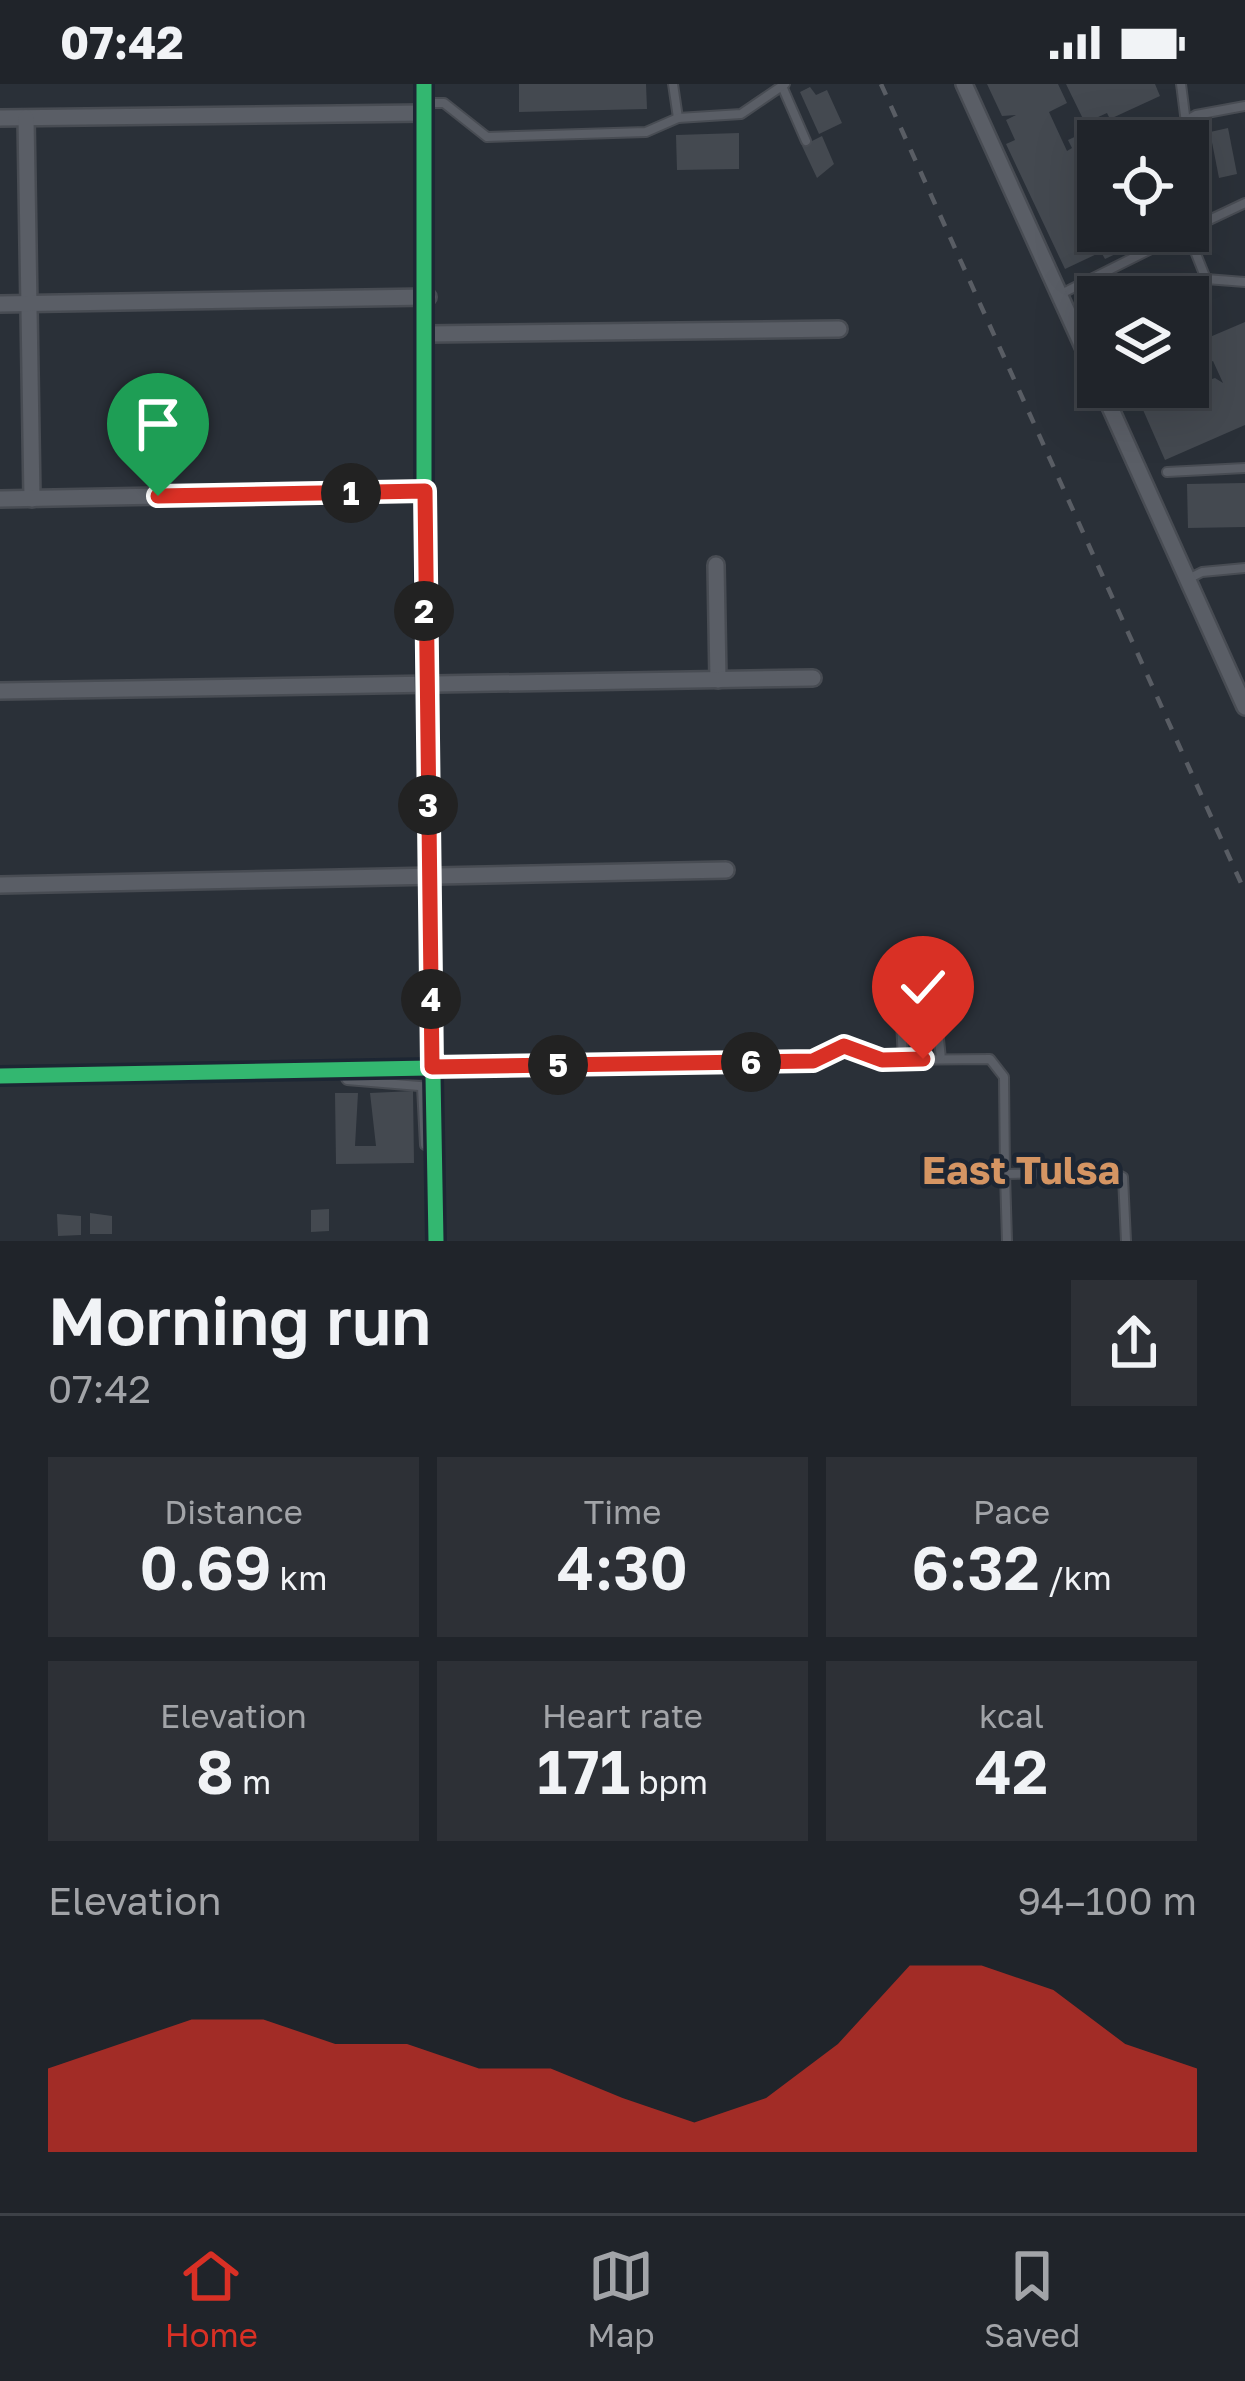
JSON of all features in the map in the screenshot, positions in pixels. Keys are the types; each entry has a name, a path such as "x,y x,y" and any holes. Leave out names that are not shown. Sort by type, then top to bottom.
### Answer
{"street":[{"path":"424,84 432,1067 427,1087 436,1241"},
{"path":"964,84 1077,333"},
{"path":"0,118 424,108"},
{"path":"26,118 32,499"},
{"path":"0,304 428,297"},
{"path":"428,334 839,329"},
{"path":"1111,408 1243,697"},
{"path":"0,499 425,491"},
{"path":"716,565 718,680"},
{"path":"0,691 813,678"},
{"path":"0,885 726,870"},
{"path":"0,1076 813,1061 844,1046"}],"lane":[{"path":"673,84 678,118"},
{"path":"1180,84 1186,120"},
{"path":"424,108 444,103 487,137 646,132 678,118 741,114 784,85 806,141"},
{"path":"1189,120 1245,106"},
{"path":"1209,220 1245,203"},
{"path":"1060,295 1145,252"},
{"path":"1195,252 1206,279 1245,282"},
{"path":"1167,472 1245,468"},
{"path":"1187,579 1202,572 1245,568"},
{"path":"903,1058 899,987 928,982 934,990 941,1059"},
{"path":"844,1046 882,1060 990,1059 1001,1072 1007,1241"},
{"path":"341,1070 347,1080 413,1081 427,1087"},
{"path":"1005,1174 1118,1173 1123,1177 1126,1241"}],"building":[{"path":"519,84 646,84 647,109 519,112"},
{"path":"987,84 1058,84 1067,103 1049,112 1067,151 1072,148 1068,140 1077,136 1077,252 1101,252 1065,269 1006,144 1015,140 1006,120 1016,115 1002,116"},
{"path":"1066,84 1155,84 1160,96 1110,119 1107,113 1084,120"},
{"path":"810,87 816,95 827,90 842,123 819,134 800,92"},
{"path":"1228,128 1237,174 1219,178 1210,132"},
{"path":"739,133 739,169 677,170 676,135"},
{"path":"822,136 834,164 817,178 802,146"},
{"path":"1245,322 1245,425 1165,460 1142,408 1209,408 1209,380 1223,383 1213,361 1209,363 1209,337"},
{"path":"1245,483 1245,527 1188,528 1187,484"},
{"path":"413,1091 414,1163 336,1164 335,1093 358,1093 355,1146 376,1146 370,1093"},
{"path":"329,1209 329,1231 311,1232 311,1210"},
{"path":"90,1213 112,1216 112,1234 90,1234"},
{"path":"57,1214 81,1216 81,1235 58,1236"}],"railway":[{"path":"881,84 1245,892"}],"cycle path":[{"path":"424,84 424,580 436,1241"},
{"path":"0,1076 813,1061 844,1046"}],"district":[{"name":"East Tulsa","path":"1021,1170"}],"route":[{"path":"158,496 425,491 432,1067 813,1061 844,1046 882,1060 923,1059"}]}
